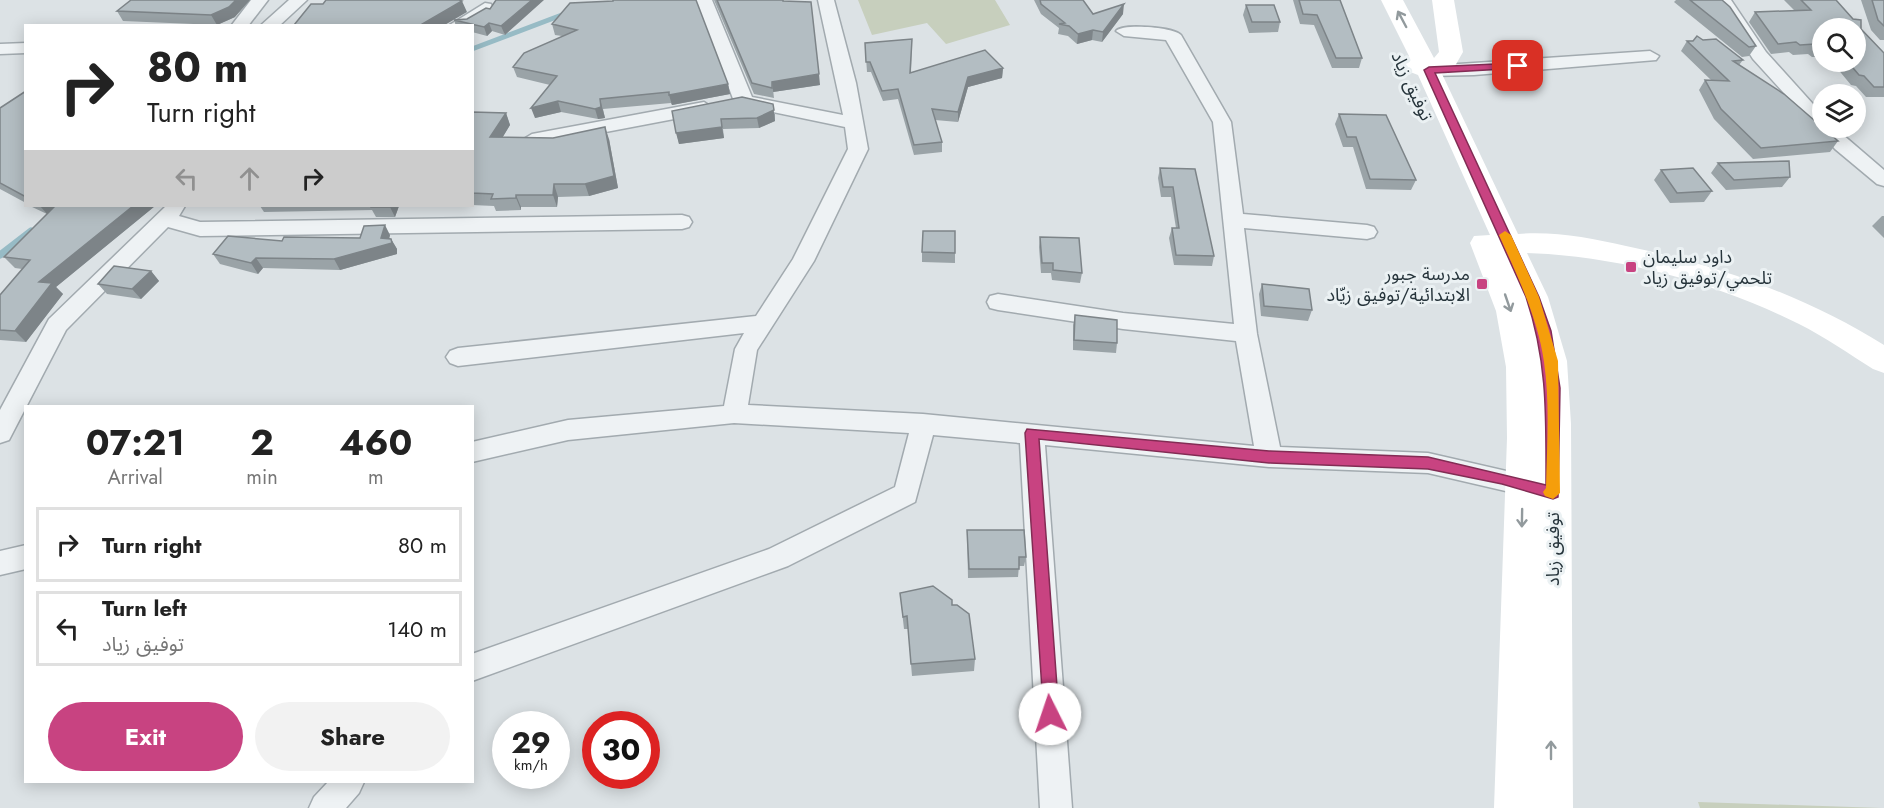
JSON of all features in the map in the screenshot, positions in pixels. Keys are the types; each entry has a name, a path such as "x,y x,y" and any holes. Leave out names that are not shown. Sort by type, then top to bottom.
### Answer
{"main road":[{"name":"توفيق زياد","path":"1369,0 1416,60"},
{"name":"توفيق زياد","path":"1392,0 1416,60 1503,250 1538,488 1551,808"},
{"path":"1416,60 1446,60 1451,52 1443,0"},
{"path":"1503,250 1678,269 1757,293 1802,313 1884,360"},
{"name":"توفيق زياد","path":"1516,808 1538,488"}],"street":[{"path":"241,24 260,0"},
{"path":"270,24 299,0"},
{"path":"704,0 729,103"},
{"path":"734,414 746,349 803,261 858,148 847,83 826,0"},
{"path":"1723,0 1759,55 1812,113"},
{"path":"459,24 485,8"},
{"path":"1124,32 1172,35 1222,122 1246,334 1269,457"},
{"path":"0,49 24,48"},
{"path":"1416,60 1474,70 1650,56"},
{"path":"532,140 729,103 853,123"},
{"path":"1835,138 1884,180"},
{"path":"0,433 57,325 172,212 200,229 682,222"},
{"path":"1233,220 1367,232"},
{"path":"998,302 1123,321 1246,334"},
{"path":"458,357 763,323"},
{"path":"474,452 568,430 734,414 923,424 1269,457 1428,463 1538,488"},
{"path":"474,667 778,558 906,494 923,424"},
{"path":"1032,433 1056,808"},
{"path":"0,563 24,557"},
{"path":"325,808 347,783"}],"green space":[{"path":"858,0 995,0 1010,25 946,44 927,23 872,35"},
{"path":"1698,802 1882,808 1700,808"}],"building":[{"path":"131,0 236,0 229,7 211,15 117,11"},
{"path":"326,0 462,1 422,24 295,24 311,4 323,4"},
{"path":"496,0 532,0 501,26 489,23 484,27 454,20 467,19 486,8 490,9"},
{"path":"613,0 696,0 728,84 669,95 669,92 600,99 601,107 595,109 558,101 531,108 557,76 513,67 524,53 577,30 552,24 570,3"},
{"path":"717,0 811,2 819,74 772,82 772,88 752,83"},
{"path":"1040,0 1083,0 1093,14 1124,4 1103,32 1093,30 1078,34 1069,26 1059,24 1065,23 1041,4"},
{"path":"1299,0 1340,0 1362,58 1336,58 1317,15 1303,14"},
{"path":"1690,0 1722,0 1730,7 1756,46 1749,47"},
{"path":"1801,0 1836,0 1852,18 1812,18 1812,44 1800,45 1796,42 1778,44 1755,12 1811,10"},
{"path":"1872,0 1884,0 1884,26 1878,20"},
{"path":"1246,5 1274,5 1280,22 1252,22"},
{"path":"1866,34 1884,53 1884,87 1874,87 1864,76 1856,72 1866,72"},
{"path":"1697,36 1703,40 1716,39 1743,60 1733,61 1784,94 1812,118 1812,138 1835,138 1838,141 1761,148 1721,109 1705,80 1729,81 1687,41 1693,41"},
{"path":"912,39 910,73 985,50 1003,68 968,77 958,112 932,109 942,142 914,145 898,89 882,91 870,62 866,62 865,43"},
{"path":"24,92 24,196 0,183 0,108"},
{"path":"742,97 773,104 774,110 757,118 721,119 722,127 676,133 672,111"},
{"path":"474,112 506,113 490,137 553,138 605,127 614,176 585,184 554,184 553,195 516,195 516,198 491,199 493,194 474,193"},
{"path":"1339,114 1386,115 1416,180 1370,179 1356,137 1347,137"},
{"path":"1789,161 1790,177 1734,180 1718,163"},
{"path":"1160,168 1195,169 1214,256 1176,255 1172,228 1179,228 1173,187 1163,187"},
{"path":"1693,168 1712,191 1677,193 1661,170"},
{"path":"54,207 132,207 39,282 52,283 15,331 0,330 0,295 30,260 4,257"},
{"path":"385,225 381,238 391,239 392,243 334,259 256,258 251,263 213,254 228,236 282,241 284,237 360,238 364,226"},
{"path":"923,231 955,231 955,253 922,252"},
{"path":"1040,237 1079,238 1082,273 1053,270 1053,263 1042,263"},
{"path":"114,266 151,271 132,289 98,284"},
{"path":"1262,284 1309,289 1312,310 1264,306"},
{"path":"1075,315 1117,320 1117,343 1074,340"},
{"path":"967,530 1024,530 1026,557 1019,557 1019,569 969,569"},
{"path":"933,586 952,600 952,605 957,605 969,614 975,659 911,664 907,616 903,617 900,593"}],"waterway":[{"path":"474,48 567,13"},
{"path":"0,255 31,231"}],"slow traffic":[{"path":"1505,235 1533,297 1551,361 1554,424 1553,493 1551,492"}],"place":[{"name":"داود سليمان تلحمي/توفيق زياد","path":"1631,267"},
{"name":"مدرسة جبور الابتدائية/توفيق زيّاد","path":"1482,284"}],"route":[{"path":"1050,714 1032,433 1269,457 1428,463 1523,483 1553,493 1553,388 1551,361 1544,331 1533,297 1429,70 1474,70 1518,66"}]}
